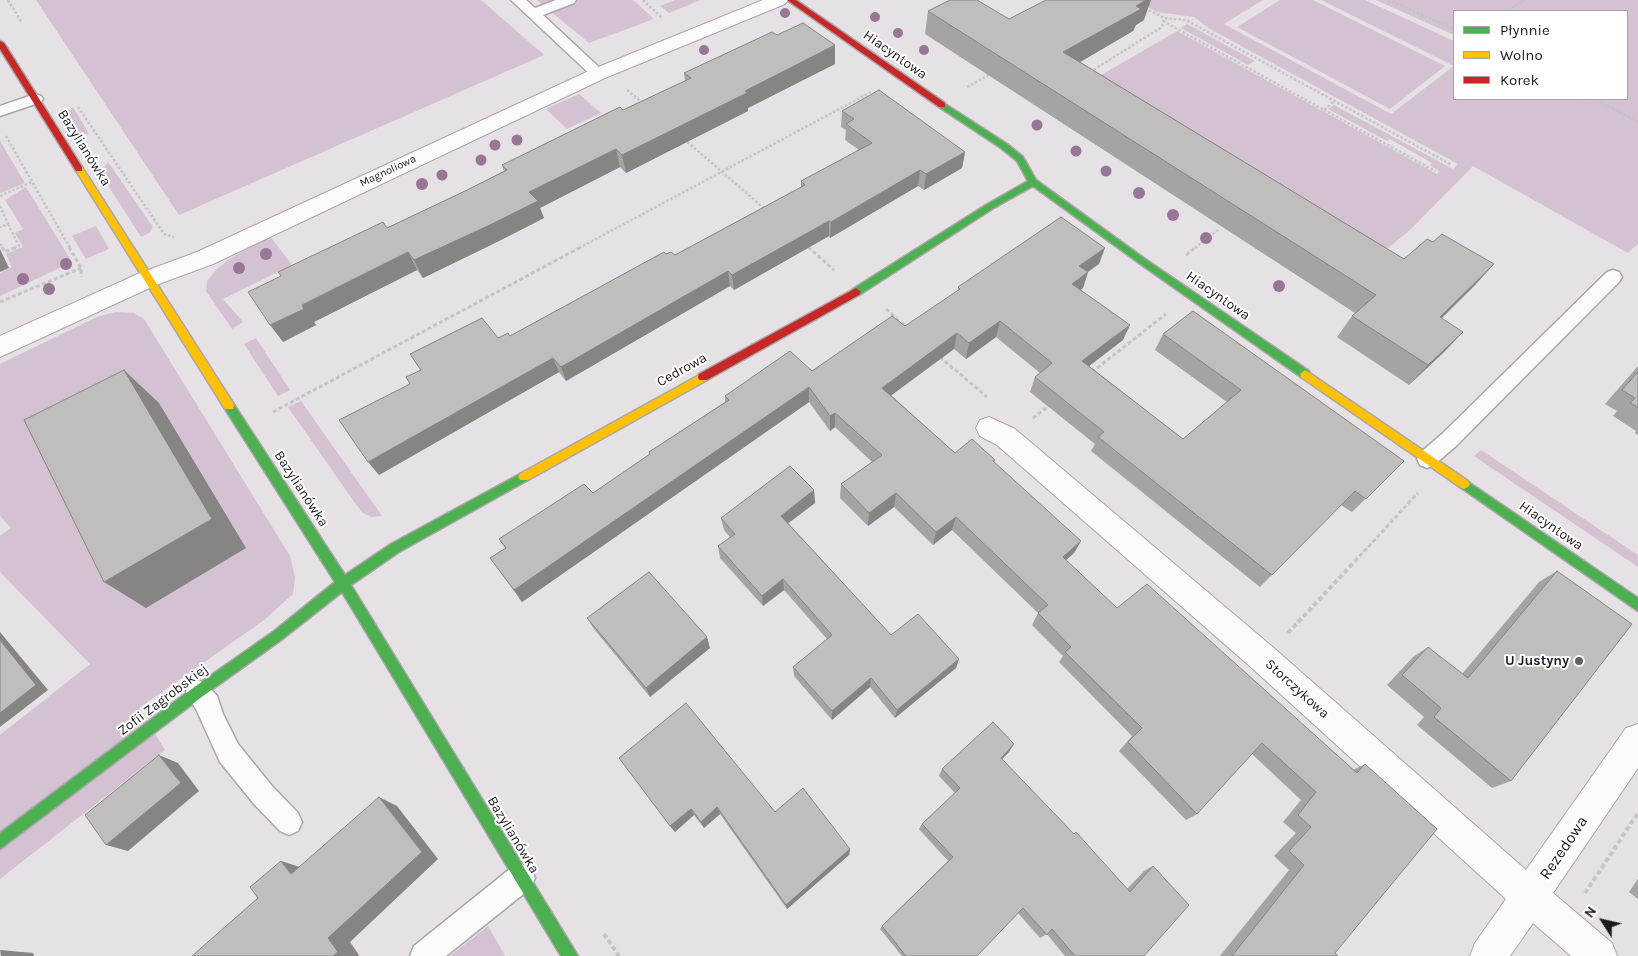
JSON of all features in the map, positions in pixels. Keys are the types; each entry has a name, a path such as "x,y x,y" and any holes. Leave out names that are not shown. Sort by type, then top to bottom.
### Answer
{"street":[{"name":"Magnoliowa","path":"0,347 148,279 205,258 598,74 779,0"},
{"name":"Hiacyntowa","path":"791,0 900,77 1004,146 1020,159 1033,182 1188,294 1638,605"},
{"name":"Bazylianówka","path":"0,43 148,279 343,583 570,956"},
{"name":"Cedrowa","path":"343,583 417,535 852,294 989,207 1033,182"},
{"name":"Storczykowa","path":"996,422 1530,897 1599,956"},
{"name":"Zofii Zagrobskiej","path":"0,842 198,692 277,636 343,583"},
{"name":"Rezedowa","path":"1488,956 1638,740"}],"lane":[{"path":"518,0 598,74"},
{"path":"534,13 569,0"},
{"path":"7,109 35,99"},
{"path":"1435,464 1449,440 1613,277"},
{"path":"198,692 208,705 211,717 229,753 263,795 289,822"},
{"path":"424,956 521,878"}],"path":[{"path":"8,0 25,27"},
{"path":"643,0 666,22"},
{"path":"1388,0 1453,29"},
{"path":"1509,10 1524,0"},
{"path":"1138,4 1435,171"},
{"path":"1088,74 1162,27 1164,19"},
{"path":"1164,19 1186,20 1452,165"},
{"path":"966,88 991,73"},
{"path":"266,416 900,77"},
{"path":"626,89 648,108"},
{"path":"1598,100 1638,122"},
{"path":"75,101 164,234"},
{"path":"1324,110 1335,102"},
{"path":"0,302 81,268 0,126 7,109"},
{"path":"677,133 766,210"},
{"path":"0,196 32,182"},
{"path":"0,206 20,246 5,252 0,244"},
{"path":"0,227 8,224"},
{"path":"1193,262 1185,256 1218,230"},
{"path":"802,242 839,273"},
{"path":"881,305 911,331"},
{"path":"1084,378 1170,311"},
{"path":"940,356 996,422 1053,402"},
{"path":"1264,659 1435,464"},
{"path":"1584,901 1584,894 1638,812"}],"shaded area":[{"path":"36,0 481,0 544,55 179,215"},
{"path":"537,0 633,0 654,19 589,43"},
{"path":"675,0 701,0 669,13 660,6"},
{"path":"1135,0 1263,0 1224,24 1391,114 1453,67 1453,100 1628,100 1628,10 1453,10 1453,35 1376,0 1638,0 1638,244 1628,253 1473,166 1411,229 1369,264 1096,78 1177,31 1437,174 1439,171 1430,165 1432,163 1390,139 1387,141 1328,109 1334,105 1453,169 1458,164 1210,29 1194,17 1157,12"},
{"path":"1280,0 1313,0 1445,66 1390,109 1237,27"},
{"path":"1321,0 1365,0 1453,41 1453,66"},
{"path":"1187,24 1255,61 1248,65 1181,28"},
{"path":"579,94 601,113 567,129 546,109"},
{"path":"73,107 89,134 73,133 62,116"},
{"path":"0,141 25,183 0,193"},
{"path":"108,162 153,227 149,233 141,237 100,173"},
{"path":"26,187 72,262 0,296 0,273 12,267 6,254 23,247 15,233 23,229 5,200"},
{"path":"96,226 109,249 86,259 72,236"},
{"path":"270,236 292,265 223,299 243,322 232,329 206,291 207,281 228,260"},
{"path":"115,312 134,313 144,319 290,556 295,577 293,594 264,620 139,708 165,750 0,879 0,735 90,664 0,572 0,536 11,528 0,516 0,364 97,317"},
{"path":"256,338 290,390 278,396 244,344"},
{"path":"301,401 382,516 371,517 363,513 355,503 288,407"},
{"path":"1481,450 1638,555 1638,567 1474,456"},
{"path":"488,926 505,956 450,956"}],"building":[{"path":"950,0 977,0 1009,19 1046,0 1146,0 1136,6 1141,9 1063,52 1404,259 1427,239 1433,242 1442,234 1494,264 1440,317 1463,332 1428,365 1352,316 1376,295 928,11"},
{"path":"803,23 835,45 745,91 747,93 622,155 616,149 529,192 538,201 492,224 414,260 408,252 302,305 304,309 270,325 248,292 281,276 278,272 383,222 387,228 507,170 502,165 620,107 623,110 691,78 684,73 772,32 777,35"},
{"path":"879,90 965,152 926,174 920,170 831,222 829,221 732,275 728,271 561,367 553,358 368,462 339,420 410,384 406,377 421,370 410,354 482,318 498,338 508,333 510,336 664,252 666,254 671,252 675,255 805,185 801,181 872,143 846,124 854,119 842,111"},
{"path":"1061,217 1105,248 1079,266 1088,272 1072,284 1130,325 1082,361 1183,439 1241,390 1163,334 1193,311 1404,461 1366,499 1355,491 1272,575 1098,437 1104,432 1035,377 1052,363 1000,321 969,343 957,333 882,388 955,453 972,439 995,460 993,461 1081,541 1063,557 1117,608 1147,584 1357,773 1365,764 1437,829 1335,953 1338,956 1232,956 1304,865 1289,851 1311,827 1298,815 1316,792 1262,743 1197,814 1128,742 1142,728 1065,652 1071,647 1038,613 1048,605 956,517 936,532 896,493 869,513 841,484 882,455 835,413 830,416 809,387 514,590 490,558 506,548 499,539 584,484 593,493 650,454 649,452 729,400 725,396 790,351 812,371 892,316 905,326 960,289 958,287"},
{"path":"124,370 212,519 104,582 24,420"},
{"path":"1638,372 1638,407 1630,403 1635,398 1622,390"},
{"path":"790,466 814,490 781,516 891,635 918,614 959,659 897,710 871,678 832,711 793,667 832,635 783,579 762,596 718,546 735,534 721,518"},
{"path":"1557,571 1632,624 1511,781 1434,717 1441,708 1402,675 1428,647 1468,678"},
{"path":"649,572 707,637 646,688 587,618"},
{"path":"0,640 36,685 0,713"},
{"path":"686,703 775,812 803,788 850,849 786,905 717,807 701,822 691,809 670,826 619,758"},
{"path":"993,722 1014,744 1001,758 1074,834 1076,832 1130,892 1153,866 1189,905 1144,956 1075,956 1052,929 1047,935 1023,908 977,956 906,956 882,926 953,857 922,824 960,788 942,769"},
{"path":"159,755 181,783 106,845 85,815"},
{"path":"379,797 422,852 328,938 338,952 333,956 192,956 258,898 250,887 281,861 291,874"}],"traffic: fast":[{"path":"942,105 1004,146 1020,159 1033,182 1142,261 1305,374"},
{"path":"856,292 989,207 1033,182"},
{"path":"229,406 343,583 570,956"},
{"path":"0,842 198,692 277,636 343,583 395,548 524,477"},
{"path":"1464,484 1638,605"}],"traffic: slow":[{"path":"79,169 229,406"},
{"path":"1305,374 1464,484"},
{"path":"524,477 703,377"}],"traffic: jam":[{"path":"791,0 942,105"},
{"path":"0,43 79,169"},
{"path":"703,377 856,292"}],"place":[{"name":"U Justyny","path":"1579,661"}]}
